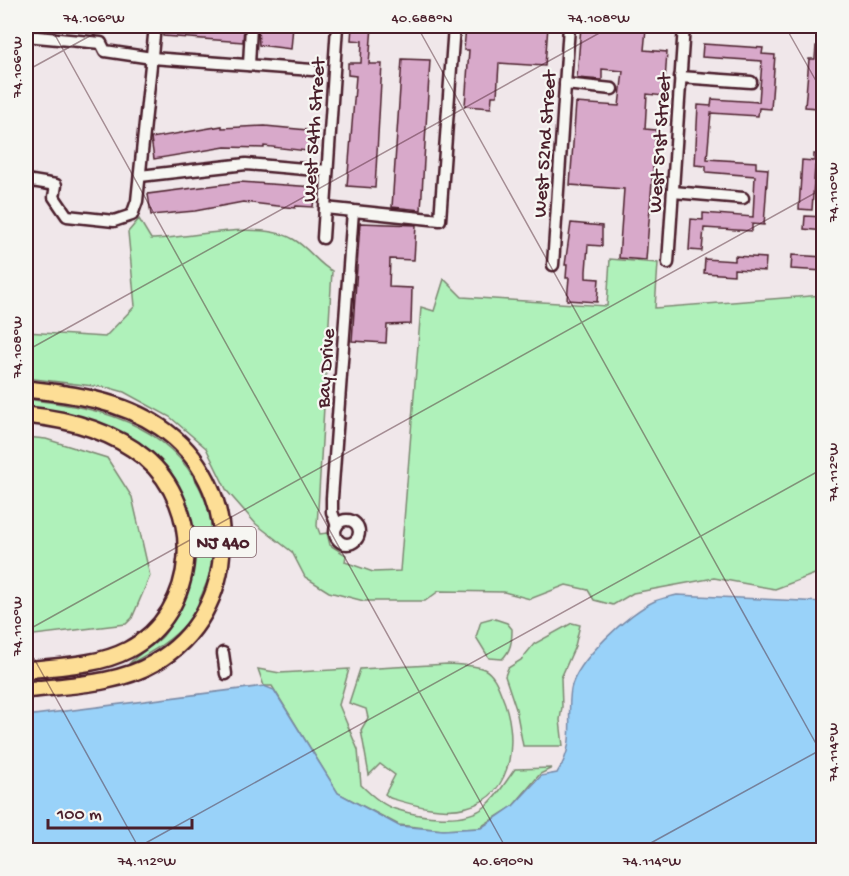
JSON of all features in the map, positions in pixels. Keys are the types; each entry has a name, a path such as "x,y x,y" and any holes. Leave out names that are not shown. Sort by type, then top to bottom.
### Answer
{"highway":[{"name":"NJ 440","path":"26,389 77,395 111,404 144,417 174,436 193,455 211,485 219,510 223,545 218,582 208,607 188,636 169,654 146,668 120,676 26,690"},
{"name":"NJ 440","path":"26,415 63,421 98,431 144,457 163,477 177,500 185,526 187,544 184,572 176,597 162,620 143,640 112,657 26,670"}],"street":[{"path":"26,180 56,185 54,197 67,216 114,221 132,215 140,176 155,26"},
{"path":"249,65 251,26"},
{"name":"West 54th Street","path":"323,238 337,26"},
{"path":"325,208 440,220 454,26"},
{"name":"West 52nd Street","path":"553,265 569,26"},
{"name":"West 51st Street","path":"668,263 684,26"},
{"path":"26,36 101,43 105,51 152,58 312,70"},
{"path":"680,77 751,82"},
{"path":"565,84 612,89"},
{"path":"140,176 246,164 327,171"},
{"path":"673,192 743,198"},
{"name":"Bay Drive","path":"337,526 332,512 332,498 353,211"},
{"path":"223,653 226,674"}],"green space":[{"path":"139,219 151,239 243,230 279,234 298,242 332,271 317,526 320,534 327,533 330,545 346,555 345,562 373,572 400,571 421,307 434,311 444,279 462,297 607,306 610,259 658,263 655,308 823,295 823,571 775,589 714,578 633,593 613,605 594,600 588,590 566,585 530,599 504,592 439,591 425,601 364,601 329,592 305,577 292,552 256,524 227,491 206,448 170,417 124,392 110,388 26,378 26,332 105,337 135,306 128,232"},
{"path":"26,399 70,405 99,412 140,428 161,441 180,458 205,499 211,522 213,546 210,570 195,611 184,627 169,640 128,665 166,633 189,588 194,552 185,504 172,479 155,458 134,442 83,419 26,408"},
{"path":"26,437 46,439 107,458 132,497 150,576 132,618 126,624 26,636"},
{"path":"492,618 507,623 512,629 510,646 502,659 489,658 476,637 481,621"},
{"path":"572,623 580,625 575,646 561,678 560,720 563,746 523,746 516,709 505,676 508,668 521,660 534,644"},
{"path":"448,664 484,669 497,684 510,727 509,761 504,776 495,790 483,800 457,809 428,808 390,798 385,794 395,775 380,764 369,775 361,730 368,718 366,709 349,703 360,669"},
{"path":"258,669 280,673 349,669 339,705 358,750 361,785 381,802 395,809 429,816 466,815 486,806 515,769 552,768 540,774 512,807 479,828 443,830 399,825 338,793 272,686 264,686"}],"water":[{"path":"677,595 823,602 823,850 26,850 26,716 264,686 274,690 338,793 399,826 443,830 481,828 513,806 541,776 557,773 569,742 571,689 575,678 593,652 632,615 658,600"}],"building":[{"path":"163,26 244,26 243,42 163,36"},
{"path":"258,26 293,26 291,49 259,45"},
{"path":"352,26 372,26 369,64 382,64 375,188 347,186 356,76 348,75 348,63 361,63 362,41 351,40"},
{"path":"466,26 548,26 545,66 499,63 497,96 492,96 491,108 465,106 469,50 464,50"},
{"path":"581,26 646,29 644,50 667,52 664,96 647,94 645,129 656,130 646,260 619,258 624,189 570,185 576,103 619,106 623,71 602,69 602,80 577,78"},
{"path":"703,44 763,48 762,54 775,55 771,109 759,108 758,116 711,113 707,159 756,162 756,168 768,169 764,225 752,224 752,231 704,228 702,251 689,250 691,219 703,220 703,213 753,217 755,176 706,172 706,166 695,165 698,105 711,106 712,99 759,102 762,61 702,57"},
{"path":"816,46 824,47 818,108 805,107 809,59 815,59"},
{"path":"402,59 430,60 421,210 392,207"},
{"path":"222,126 222,128 265,126 318,131 316,152 264,146 264,148 225,147 154,159 151,138"},
{"path":"814,154 824,154 824,167 815,166 812,210 799,209 802,160 814,161"},
{"path":"240,182 315,187 313,207 296,206 295,208 243,202 195,211 151,215 148,194"},
{"path":"805,216 824,217 824,231 804,229"},
{"path":"360,223 416,225 414,260 390,259 389,287 412,288 411,324 387,325 386,343 352,341"},
{"path":"571,223 602,226 602,246 588,245 586,271 586,278 599,279 597,302 567,300 569,278 566,278 567,265 565,265"},
{"path":"792,255 824,257 824,271 791,269"},
{"path":"735,256 766,258 765,271 734,269 734,275 704,273 705,259 735,261"}]}
